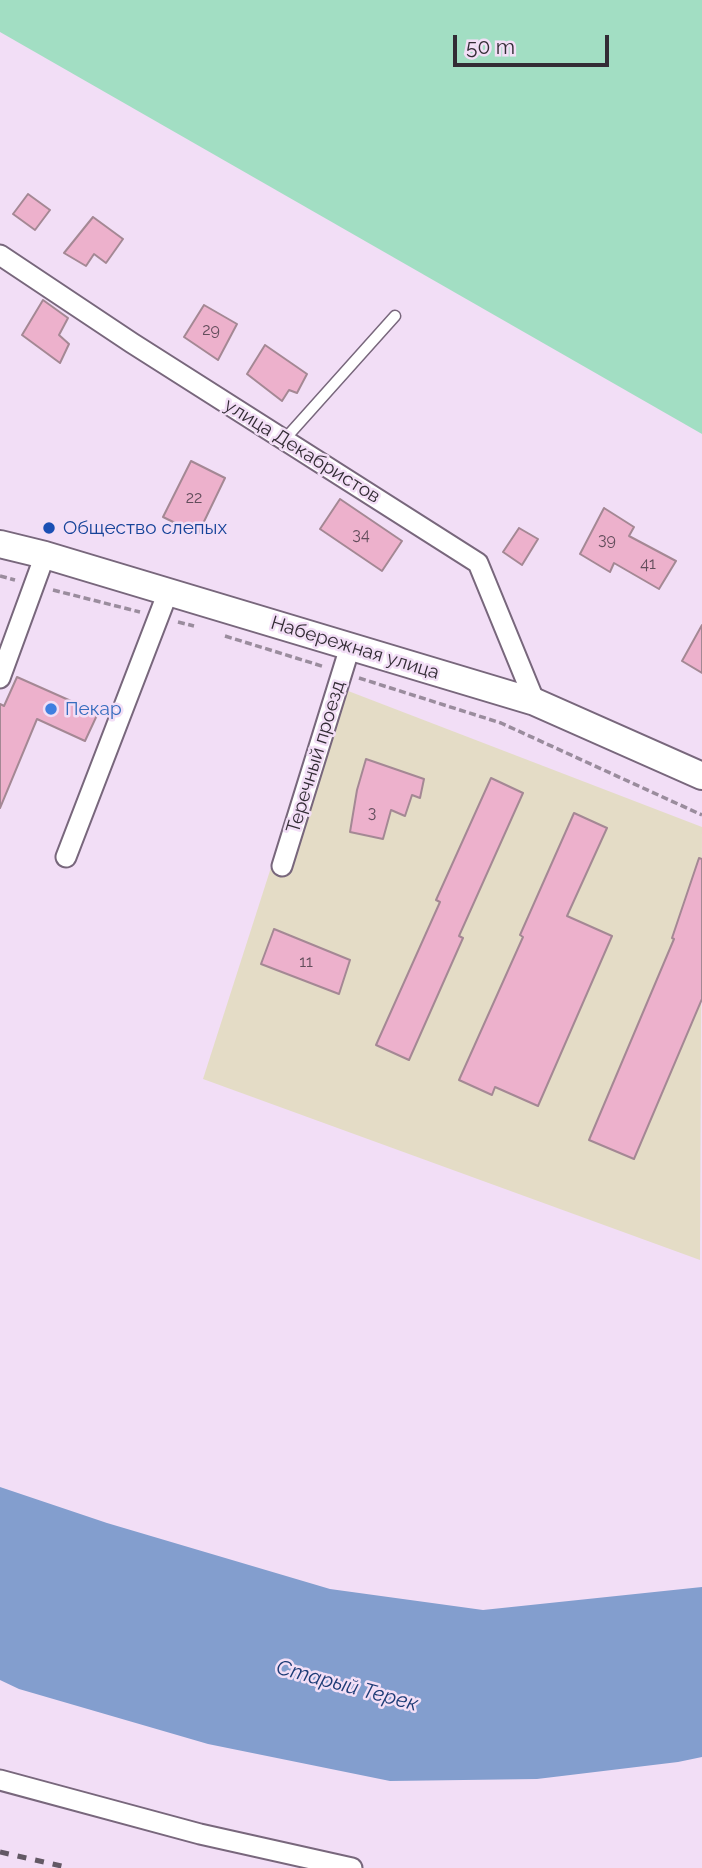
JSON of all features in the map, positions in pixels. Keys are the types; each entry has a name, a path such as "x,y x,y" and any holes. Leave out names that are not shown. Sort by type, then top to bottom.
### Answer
{"main road":[{"name":"Набережная улица","path":"0,544 45,555 535,702 702,776"}],"street":[{"name":"улица Декабристов","path":"0,255 132,343 478,563 535,702"},
{"path":"0,678 45,555"},
{"path":"66,857 168,592"},
{"name":"Теречный проезд","path":"282,866 350,647"},
{"path":"0,1780 200,1834 352,1868"}],"lane":[{"path":"284,440 395,316"}],"shaded area":[{"path":"330,684 702,827 700,1260 203,1079"}],"green space":[{"path":"0,0 702,0 702,434 0,32"}],"water":[{"name":"Старый Терек","path":"0,1487 107,1523 330,1589 483,1610 702,1587 702,1757 537,1779 390,1781 208,1744 19,1689 0,1680"}],"building":[{"path":"28,194 50,210 35,230 13,214"},
{"path":"93,217 123,239 106,263 94,254 86,266 64,253"},
{"path":"43,300 68,318 59,335 69,344 60,363 22,335"},
{"path":"204,305 237,324 218,360 184,337"},
{"path":"265,345 307,374 297,393 289,390 282,401 247,374"},
{"path":"191,461 225,478 198,534 163,517"},
{"path":"340,499 402,541 382,571 320,529"},
{"path":"604,508 634,527 629,536 676,561 659,589 614,563 610,572 580,554"},
{"path":"519,528 538,539 522,565 503,552"},
{"path":"702,625 702,673 682,661"},
{"path":"17,677 98,713 85,741 37,719 0,808 0,704 4,706"},
{"path":"366,759 424,779 420,798 412,795 405,816 391,810 383,839 350,832 357,790"},
{"path":"491,778 523,793 459,936 463,938 409,1060 376,1045 440,902 436,900"},
{"path":"574,813 607,828 567,916 612,936 538,1106 495,1087 492,1095 459,1080 523,937 520,935"},
{"path":"699,858 702,859 702,999 634,1159 589,1140 674,939 672,938"},
{"path":"274,929 350,960 339,994 261,964"}],"railway":[{"path":"0,1852 70,1868"}],"place":[{"name":"Общество слепых","path":"49,528"},
{"name":"Пекар","path":"51,709"}]}
